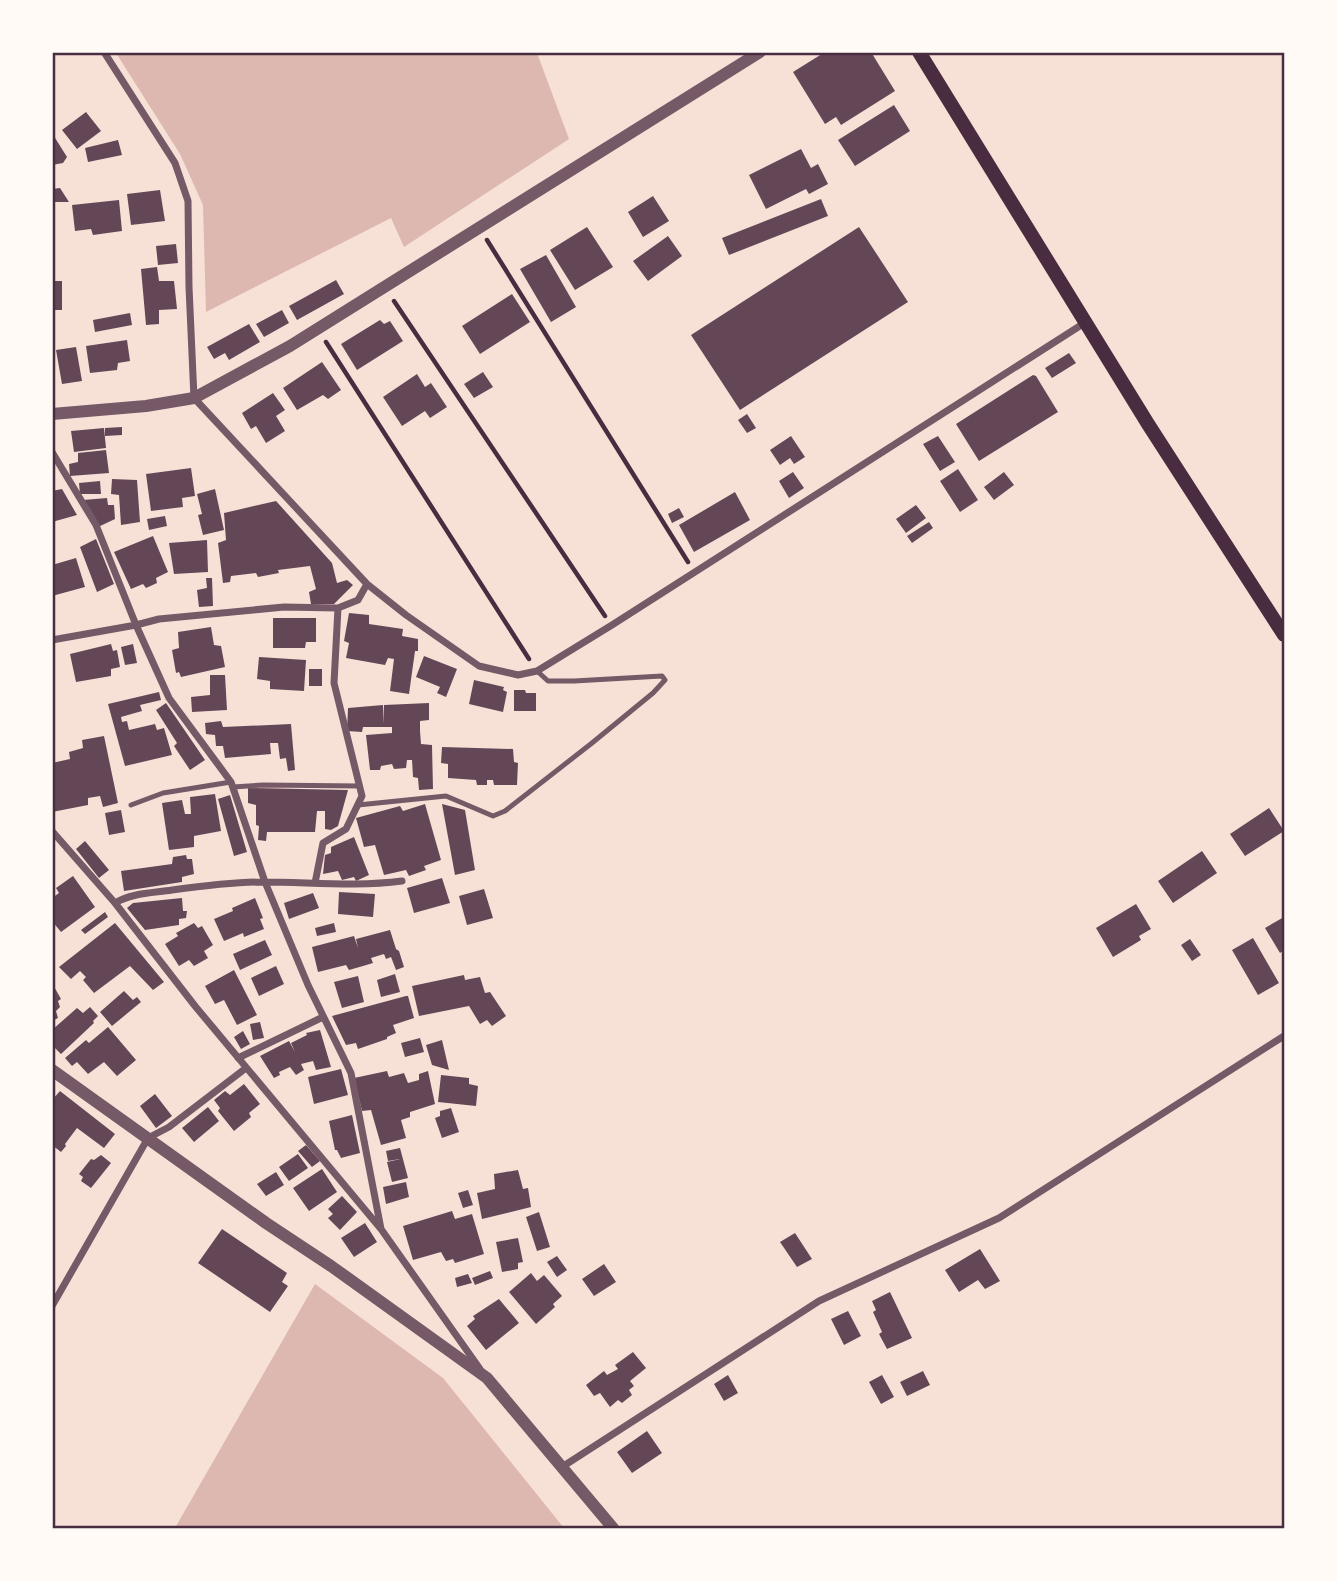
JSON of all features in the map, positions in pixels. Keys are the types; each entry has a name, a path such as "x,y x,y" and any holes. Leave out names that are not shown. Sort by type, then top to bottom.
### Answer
{"main road":[{"path":"919,52 1156,436 1284,635"}],"street":[{"path":"104,52 175,163 188,201 194,398 368,584 405,615 479,666 518,675 537,671 1086,323"},
{"path":"52,414 146,406 194,398 318,329 761,52"},
{"path":"52,452 96,525 169,698 232,784 265,882 308,985 351,1073 381,1229"},
{"path":"52,640 159,619 284,607 338,608 358,600 368,584"},
{"path":"315,883 323,843 346,829 362,796 334,683 338,608"},
{"path":"52,831 115,903 195,1006 381,1229 487,1378 613,1528"},
{"path":"115,903 123,898 225,883 373,885 402,881"},
{"path":"238,1058 323,1017"},
{"path":"562,1467 819,1301 999,1218 1284,1036"},
{"path":"52,1306 148,1138 169,1127 246,1068"},
{"path":"54,1074 487,1378"}],"lane":[{"path":"358,805 446,796 493,816 505,811 592,743 665,680 662,676 548,681 537,671"},
{"path":"131,805 163,793 232,784 360,786"}],"path":[{"path":"480,228 694,572"},
{"path":"385,287 612,625"},
{"path":"318,329 537,671"}],"shaded area":[{"path":"116,53 537,53 569,139 404,247 391,218 206,312 203,205 180,154"},
{"path":"315,1284 443,1378 564,1528 175,1528"}],"building":[{"path":"825,52 871,52 895,91 841,125 836,117 825,124 793,72"},
{"path":"894,105 910,131 855,166 838,140"},
{"path":"86,112 101,131 77,149 62,130"},
{"path":"52,133 67,157 63,163 52,165"},
{"path":"118,140 122,155 88,162 85,148"},
{"path":"801,149 811,168 818,164 828,184 809,194 806,189 766,209 749,175"},
{"path":"60,188 69,202 52,202 52,189"},
{"path":"160,190 165,221 131,225 127,194"},
{"path":"653,196 669,221 643,237 628,212"},
{"path":"821,199 828,216 729,255 722,238"},
{"path":"119,200 122,231 93,235 91,229 75,231 72,205"},
{"path":"587,227 613,267 575,290 550,250"},
{"path":"859,227 908,302 740,410 691,335"},
{"path":"668,236 682,256 648,281 633,261"},
{"path":"176,244 178,263 158,265 156,246"},
{"path":"546,255 576,307 551,322 520,269"},
{"path":"157,267 159,281 174,281 177,309 159,310 159,324 146,325 141,269"},
{"path":"336,280 344,294 297,320 289,306"},
{"path":"52,281 62,281 62,310 52,310"},
{"path":"512,294 530,322 480,354 462,326"},
{"path":"282,310 289,323 264,337 256,324"},
{"path":"130,313 132,325 95,332 93,320"},
{"path":"380,320 384,324 390,321 403,341 357,370 341,344"},
{"path":"249,324 260,342 229,360 225,353 214,359 207,347"},
{"path":"127,340 130,361 118,363 117,370 90,373 86,346"},
{"path":"76,347 82,381 62,384 56,350"},
{"path":"1069,353 1076,363 1052,378 1045,368"},
{"path":"322,362 341,390 328,399 323,395 297,410 283,388"},
{"path":"483,372 493,387 474,398 464,384"},
{"path":"417,374 425,387 431,383 447,407 430,418 425,411 402,426 383,397"},
{"path":"1033,375 1058,412 979,461 956,424"},
{"path":"273,393 285,410 276,416 285,431 266,443 256,426 251,429 242,413"},
{"path":"747,414 756,428 747,433 738,420"},
{"path":"122,427 122,435 105,436 105,428"},
{"path":"104,428 106,448 74,452 71,431"},
{"path":"791,436 805,457 794,464 790,458 780,465 770,450"},
{"path":"938,436 955,462 940,471 923,444"},
{"path":"106,450 109,473 70,476 69,464 78,462 78,453"},
{"path":"191,468 195,496 182,498 183,507 151,511 146,474"},
{"path":"958,469 978,500 960,512 940,481"},
{"path":"793,472 804,488 789,498 779,481"},
{"path":"1004,472 1014,485 994,500 984,487"},
{"path":"112,479 137,480 140,522 121,525 119,495 111,494"},
{"path":"100,481 101,494 80,494 79,483"},
{"path":"62,489 77,515 52,522 52,491"},
{"path":"215,489 224,530 203,535 197,494"},
{"path":"735,492 750,520 694,552 679,525"},
{"path":"107,498 108,505 114,505 115,519 98,527 83,500"},
{"path":"276,501 332,563 337,583 347,580 353,585 334,604 311,604 309,592 316,589 310,566 278,570 279,573 258,577 256,573 231,576 230,582 223,583 218,543 226,540 224,513"},
{"path":"916,505 926,518 906,533 896,519"},
{"path":"679,508 684,517 672,523 668,514"},
{"path":"165,516 167,526 149,530 147,519"},
{"path":"929,522 933,528 912,543 907,536"},
{"path":"153,536 168,572 156,578 157,583 146,588 143,584 131,589 114,552"},
{"path":"96,539 114,584 97,592 80,547"},
{"path":"207,540 208,572 174,574 169,543"},
{"path":"76,558 85,587 52,596 52,565"},
{"path":"206,578 212,578 213,606 199,607 197,590 207,588"},
{"path":"349,613 369,615 369,624 403,629 402,636 418,639 409,694 390,691 394,659 388,658 385,665 346,658 349,643 344,641"},
{"path":"273,618 316,618 316,642 306,642 305,648 273,648"},
{"path":"211,627 214,645 221,646 225,667 181,677 179,672 176,673 172,650 179,648 178,632"},
{"path":"111,644 113,651 117,650 120,667 111,669 111,676 76,682 70,654"},
{"path":"133,644 137,663 125,665 121,647"},
{"path":"424,656 457,669 446,697 437,693 440,687 416,677"},
{"path":"259,657 306,660 304,691 270,689 270,681 257,679"},
{"path":"309,669 322,669 322,686 309,686"},
{"path":"210,675 225,675 227,710 192,712 191,697 210,695"},
{"path":"474,680 504,687 503,690 507,692 503,712 469,704"},
{"path":"514,690 536,693 536,711 514,711"},
{"path":"159,692 161,700 140,705 142,711 121,717 122,722 127,721 129,730 155,724 157,730 164,728 172,755 125,766 108,704"},
{"path":"166,703 205,760 190,770 156,710"},
{"path":"429,703 429,720 420,721 420,731 421,744 432,745 433,789 419,790 418,778 413,777 412,760 407,760 406,768 394,769 392,764 381,766 380,770 370,770 366,735 392,733 392,727 363,727 362,732 347,731 348,708 383,705 384,724 384,705"},
{"path":"221,721 223,727 291,724 295,770 288,771 286,758 280,759 278,743 270,743 271,754 225,758 223,746 216,746 215,735 206,734 205,723"},
{"path":"104,736 118,803 103,807 100,796 88,798 88,805 52,812 52,763 70,759 69,752 83,748 82,740"},
{"path":"442,747 513,749 514,762 518,763 517,785 494,785 493,780 487,780 487,785 477,785 476,780 448,778 448,764 441,763"},
{"path":"248,788 348,790 338,826 331,830 325,829 325,811 317,811 315,832 267,832 266,841 258,840 256,805 248,803"},
{"path":"215,794 221,831 194,836 194,847 169,850 162,803 182,800 185,814 191,814 190,797"},
{"path":"230,795 247,852 234,856 218,799"},
{"path":"425,804 441,860 424,866 426,870 409,876 406,870 384,875 375,845 364,847 356,818 400,806 403,811"},
{"path":"442,804 465,810 475,870 455,875"},
{"path":"1269,808 1284,831 1245,856 1230,834"},
{"path":"121,810 125,832 109,835 105,813"},
{"path":"354,837 369,875 356,881 354,877 342,880 338,871 323,874 325,855 331,853 331,847"},
{"path":"85,841 109,870 99,878 76,849"},
{"path":"1202,851 1217,873 1173,903 1158,881"},
{"path":"186,855 187,859 192,859 194,874 182,877 182,882 124,891 121,871 172,864 173,857"},
{"path":"73,876 95,907 61,932 52,921 52,898 59,893 56,888"},
{"path":"442,878 450,903 414,913 407,888"},
{"path":"484,889 493,918 467,925 459,896"},
{"path":"339,892 375,894 373,917 338,914"},
{"path":"313,893 319,908 289,919 284,903"},
{"path":"182,898 183,911 187,911 186,918 179,919 179,925 145,930 127,908 133,903"},
{"path":"255,898 263,918 260,919 264,929 244,937 243,933 224,941 214,919"},
{"path":"1136,904 1151,929 1139,936 1141,940 1113,957 1096,928"},
{"path":"105,912 108,917 85,934 81,930"},
{"path":"1284,917 1284,950 1280,953 1265,928"},
{"path":"115,923 164,982 153,990 130,966 94,993 83,980 86,977 80,971 71,979 59,967"},
{"path":"194,923 198,928 202,926 213,945 204,951 208,958 194,966 189,960 179,966 165,944 178,936 176,933"},
{"path":"334,923 336,932 317,936 315,928"},
{"path":"390,930 404,967 396,970 391,957 386,959 384,954 371,958 373,963 349,970 346,965 318,972 312,947 354,936 358,948 356,939"},
{"path":"1253,938 1279,983 1258,995 1232,950"},
{"path":"1190,939 1201,955 1192,961 1181,945"},
{"path":"265,940 272,955 240,970 233,954"},
{"path":"276,966 284,984 259,996 251,978"},
{"path":"234,970 257,1015 237,1025 224,1000 215,1004 205,986"},
{"path":"395,974 400,992 381,997 377,980"},
{"path":"464,975 465,980 480,977 485,993 490,992 506,1016 492,1026 487,1020 480,1024 469,1006 419,1016 412,986"},
{"path":"358,976 364,1002 342,1008 334,982"},
{"path":"52,983 61,999 58,1001 60,1007 56,1011 58,1018 52,1021"},
{"path":"124,991 133,1000 137,997 141,1002 112,1026 100,1012"},
{"path":"408,996 414,1018 393,1025 396,1033 358,1049 356,1043 346,1045 332,1016"},
{"path":"90,1007 98,1016 94,1023 61,1054 52,1045 52,1030 77,1008 83,1013"},
{"path":"260,1022 264,1038 253,1040 250,1024"},
{"path":"108,1027 136,1060 117,1076 104,1062 88,1074 77,1062 72,1066 65,1058 86,1040 89,1043"},
{"path":"320,1030 331,1067 316,1070 313,1061 301,1064 304,1070 296,1075 290,1067 279,1072 280,1075 274,1078 260,1056 289,1041 295,1052 291,1043 307,1035 306,1033"},
{"path":"243,1031 250,1044 241,1049 234,1037"},
{"path":"420,1038 424,1052 405,1057 401,1043"},
{"path":"442,1040 449,1070 432,1065 426,1045"},
{"path":"341,1069 348,1095 314,1104 308,1077"},
{"path":"387,1071 389,1077 404,1073 408,1083 419,1080 419,1074 428,1071 435,1104 410,1112 410,1117 401,1120 406,1138 381,1145 371,1110 362,1111 354,1078"},
{"path":"441,1075 469,1078 469,1084 478,1086 476,1106 438,1102"},
{"path":"244,1084 260,1104 249,1113 251,1117 234,1131 218,1111 220,1108 214,1100 225,1091 230,1095"},
{"path":"60,1091 115,1134 104,1148 77,1128 61,1152 52,1145 52,1100"},
{"path":"155,1094 172,1116 156,1128 140,1106"},
{"path":"208,1107 219,1121 194,1142 182,1128"},
{"path":"451,1108 459,1132 442,1138 435,1118 440,1116 440,1111"},
{"path":"352,1115 360,1153 341,1158 335,1150 329,1121"},
{"path":"306,1145 320,1161 312,1167 298,1151"},
{"path":"400,1148 408,1178 392,1182 387,1162 400,1159 388,1161 386,1151"},
{"path":"298,1154 308,1168 289,1181 279,1167"},
{"path":"101,1155 111,1163 91,1188 81,1181 83,1177 79,1174 91,1159"},
{"path":"322,1169 337,1192 309,1211 293,1188"},
{"path":"518,1170 523,1189 528,1188 531,1207 482,1219 477,1193 495,1189 494,1174"},
{"path":"276,1172 284,1185 266,1196 257,1184"},
{"path":"406,1182 409,1197 386,1204 383,1187"},
{"path":"468,1190 473,1205 463,1208 458,1193"},
{"path":"342,1196 357,1212 340,1230 328,1218 333,1214 328,1209"},
{"path":"452,1211 455,1219 472,1214 484,1254 455,1263 453,1259 446,1261 441,1252 413,1260 403,1226"},
{"path":"539,1212 550,1247 537,1251 526,1217"},
{"path":"365,1223 377,1242 354,1257 341,1238"},
{"path":"222,1229 287,1273 282,1282 288,1286 270,1312 198,1263"},
{"path":"795,1233 812,1259 797,1267 780,1242"},
{"path":"518,1238 523,1262 518,1263 518,1269 502,1272 496,1242"},
{"path":"980,1249 1000,1281 985,1289 978,1280 959,1292 945,1270"},
{"path":"557,1256 567,1270 557,1277 547,1262"},
{"path":"604,1264 616,1282 594,1296 582,1279"},
{"path":"490,1271 493,1278 475,1285 472,1278"},
{"path":"531,1273 537,1281 544,1275 562,1296 553,1304 555,1307 536,1324 509,1292"},
{"path":"468,1274 472,1283 457,1287 455,1278"},
{"path":"890,1292 912,1338 887,1349 879,1334 882,1332 873,1312 876,1310 872,1301"},
{"path":"499,1299 519,1323 486,1350 467,1326 475,1319 473,1316"},
{"path":"848,1311 861,1336 844,1345 831,1319"},
{"path":"633,1352 646,1368 630,1381 634,1386 629,1390 632,1395 622,1403 618,1400 610,1407 600,1393 594,1396 586,1385 604,1371 607,1375 618,1369 615,1365"},
{"path":"923,1371 930,1385 907,1396 900,1382"},
{"path":"728,1375 738,1393 724,1401 714,1384"},
{"path":"882,1375 894,1397 881,1404 869,1382"},
{"path":"647,1431 662,1453 632,1473 617,1452"}]}
